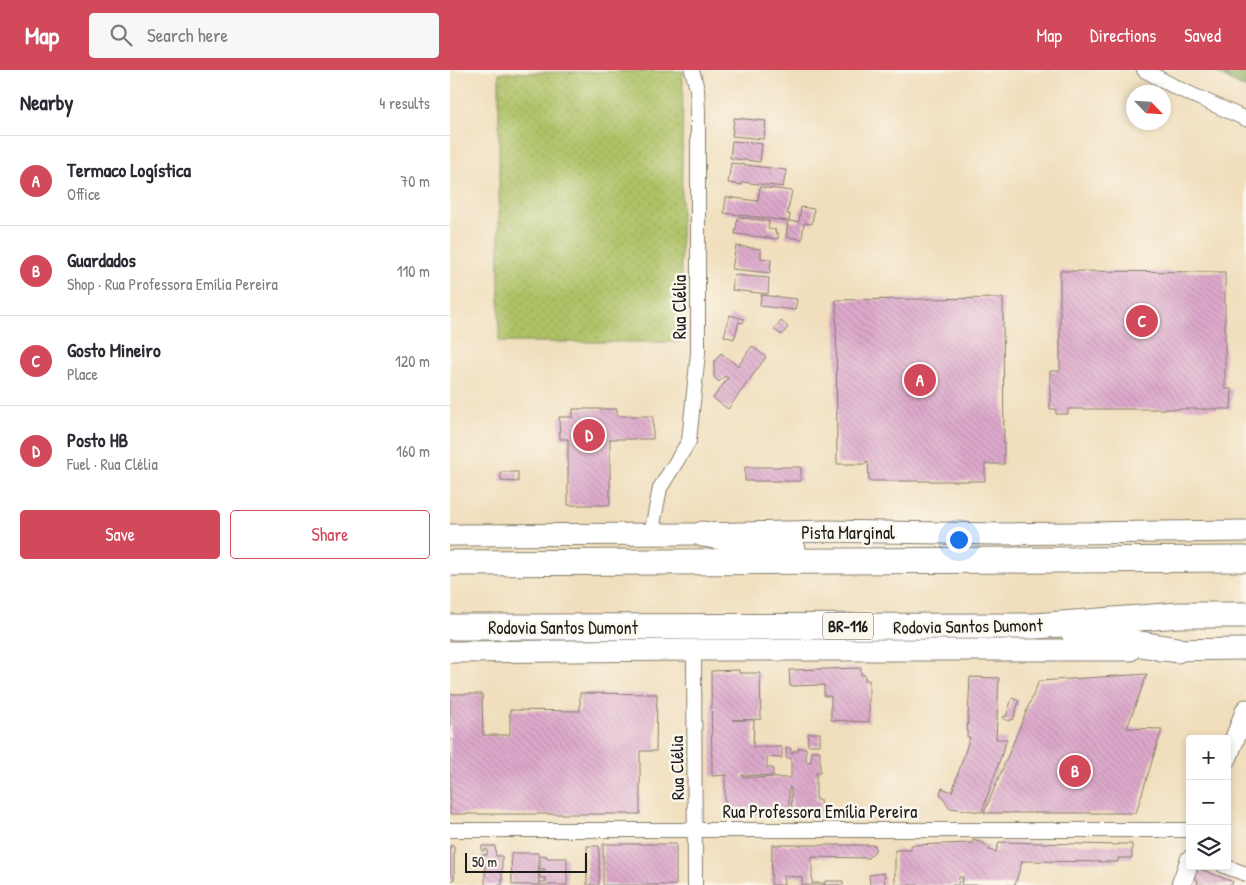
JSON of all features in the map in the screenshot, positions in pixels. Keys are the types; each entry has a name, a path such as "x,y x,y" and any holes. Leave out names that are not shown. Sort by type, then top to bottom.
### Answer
{"highway":[{"path":"703,534 777,547 887,561"},
{"path":"450,563 1246,559"},
{"name":"Rodovia Santos Dumont","path":"450,627 1035,626 1179,615 1246,615"},
{"path":"1035,626 1177,650"}],"main road":[{"name":"Pista Marginal","path":"450,535 651,535 826,531 998,534 1246,531"},
{"name":"BR-116","path":"450,652 1246,649"},
{"path":"1231,748 1246,709"},
{"path":"1181,885 1186,870"}],"street":[{"name":"Rua Clélia","path":"651,535 660,488 689,441 698,354 698,111 697,88 692,70"},
{"path":"1144,70 1177,88 1246,119"},
{"name":"Rua Clélia","path":"694,650 695,885"},
{"name":"Rua Professora Emília Pereira","path":"450,830 1186,830"},
{"path":"1231,869 1246,874"}],"green space":[{"path":"1211,70 1246,70 1246,89"},
{"path":"683,71 680,342 499,342 499,73"}],"building":[{"path":"734,118 766,121 764,139 732,136"},
{"path":"732,141 762,144 760,162 730,158"},
{"path":"731,163 786,170 783,187 742,182 742,185 728,183"},
{"path":"760,187 792,191 787,214 790,214 789,221 799,222 801,207 814,209 812,224 804,223 802,239 786,237 788,221 724,213 726,197 758,201"},
{"path":"738,217 769,221 768,229 776,230 775,233 778,233 778,239 735,234"},
{"path":"736,246 761,249 761,258 771,259 770,273 732,269"},
{"path":"1060,271 1225,272 1225,389 1232,389 1231,409 1068,409 1068,414 1056,414 1056,409 1050,409 1050,371 1060,371"},
{"path":"734,275 769,278 768,294 732,290"},
{"path":"761,295 797,299 795,310 760,306"},
{"path":"1003,298 1004,464 985,464 985,481 869,481 868,461 866,461 866,464 837,464 836,300"},
{"path":"730,315 744,319 743,323 739,322 734,339 724,336"},
{"path":"781,321 788,327 782,335 774,330"},
{"path":"752,346 766,357 728,409 713,398 728,378 724,376 719,382 714,377 714,362 721,353 738,366"},
{"path":"573,409 617,409 617,416 653,416 653,439 610,439 610,505 568,505 568,439 560,439 559,417 573,417"},
{"path":"745,467 801,467 801,481 745,481"},
{"path":"501,472 518,472 518,482 501,481"},
{"path":"861,668 861,675 865,675 865,680 869,680 869,722 831,720 831,696 824,696 824,685 790,686 789,670"},
{"path":"739,670 739,673 760,673 761,719 732,720 754,720 753,747 782,747 782,758 767,757 767,768 773,768 773,776 742,775 742,777 791,778 791,758 786,758 786,748 791,748 791,753 793,753 793,751 798,751 798,748 806,748 806,761 811,762 811,751 820,751 820,773 816,773 816,800 820,800 821,814 807,814 807,811 792,811 791,788 789,787 789,813 725,813 725,776 727,775 712,776 711,671"},
{"path":"1147,674 1127,728 1162,729 1136,813 984,813 1039,681"},
{"path":"970,677 999,678 996,739 1007,739 982,812 950,808 940,793 942,788 952,792 970,737 967,737"},
{"path":"580,693 657,694 656,751 640,751 640,814 450,814 450,694 482,694 483,735 510,735 510,710 580,711"},
{"path":"1012,698 1019,701 1013,720 1011,719 1010,721 1003,719 1004,716 1006,717"},
{"path":"808,733 820,733 820,745 808,745"},
{"path":"973,840 984,843 984,845 990,847 989,850 996,852 999,842 1132,844 1132,858 1118,858 1118,862 1022,861 1015,885 961,885 963,877 959,877 958,885 895,885 895,850 911,850 911,845 973,843"},
{"path":"603,844 676,844 676,885 603,885"},
{"path":"772,845 875,845 875,851 868,858 812,857 812,883 824,883 824,885 802,885 802,877 783,876 784,885 771,885"},
{"path":"450,846 454,846 454,880 450,880"},
{"path":"482,846 495,846 496,856 502,856 502,885 485,885 485,863 482,863 482,855 487,855 487,849 482,851"},
{"path":"587,846 599,846 599,885 587,885"},
{"path":"511,853 538,853 539,885 512,885"},
{"path":"540,855 547,856 546,858 567,858 567,885 540,885 540,882 546,882 546,878 540,878 540,871 545,871 545,869 540,869"},
{"path":"1197,870 1203,870 1233,882 1232,885 1197,885 1198,880 1194,878"},
{"path":"884,873 885,885 870,885 869,875"},
{"path":"825,881 843,881 843,885 825,885"}],"place":[{"name":"Gosto Mineiro","path":"1142,321"},
{"name":"Termaco Logística","path":"920,380"},
{"name":"Posto HB","path":"589,435"},
{"name":"Guardados","path":"1075,771"}]}
